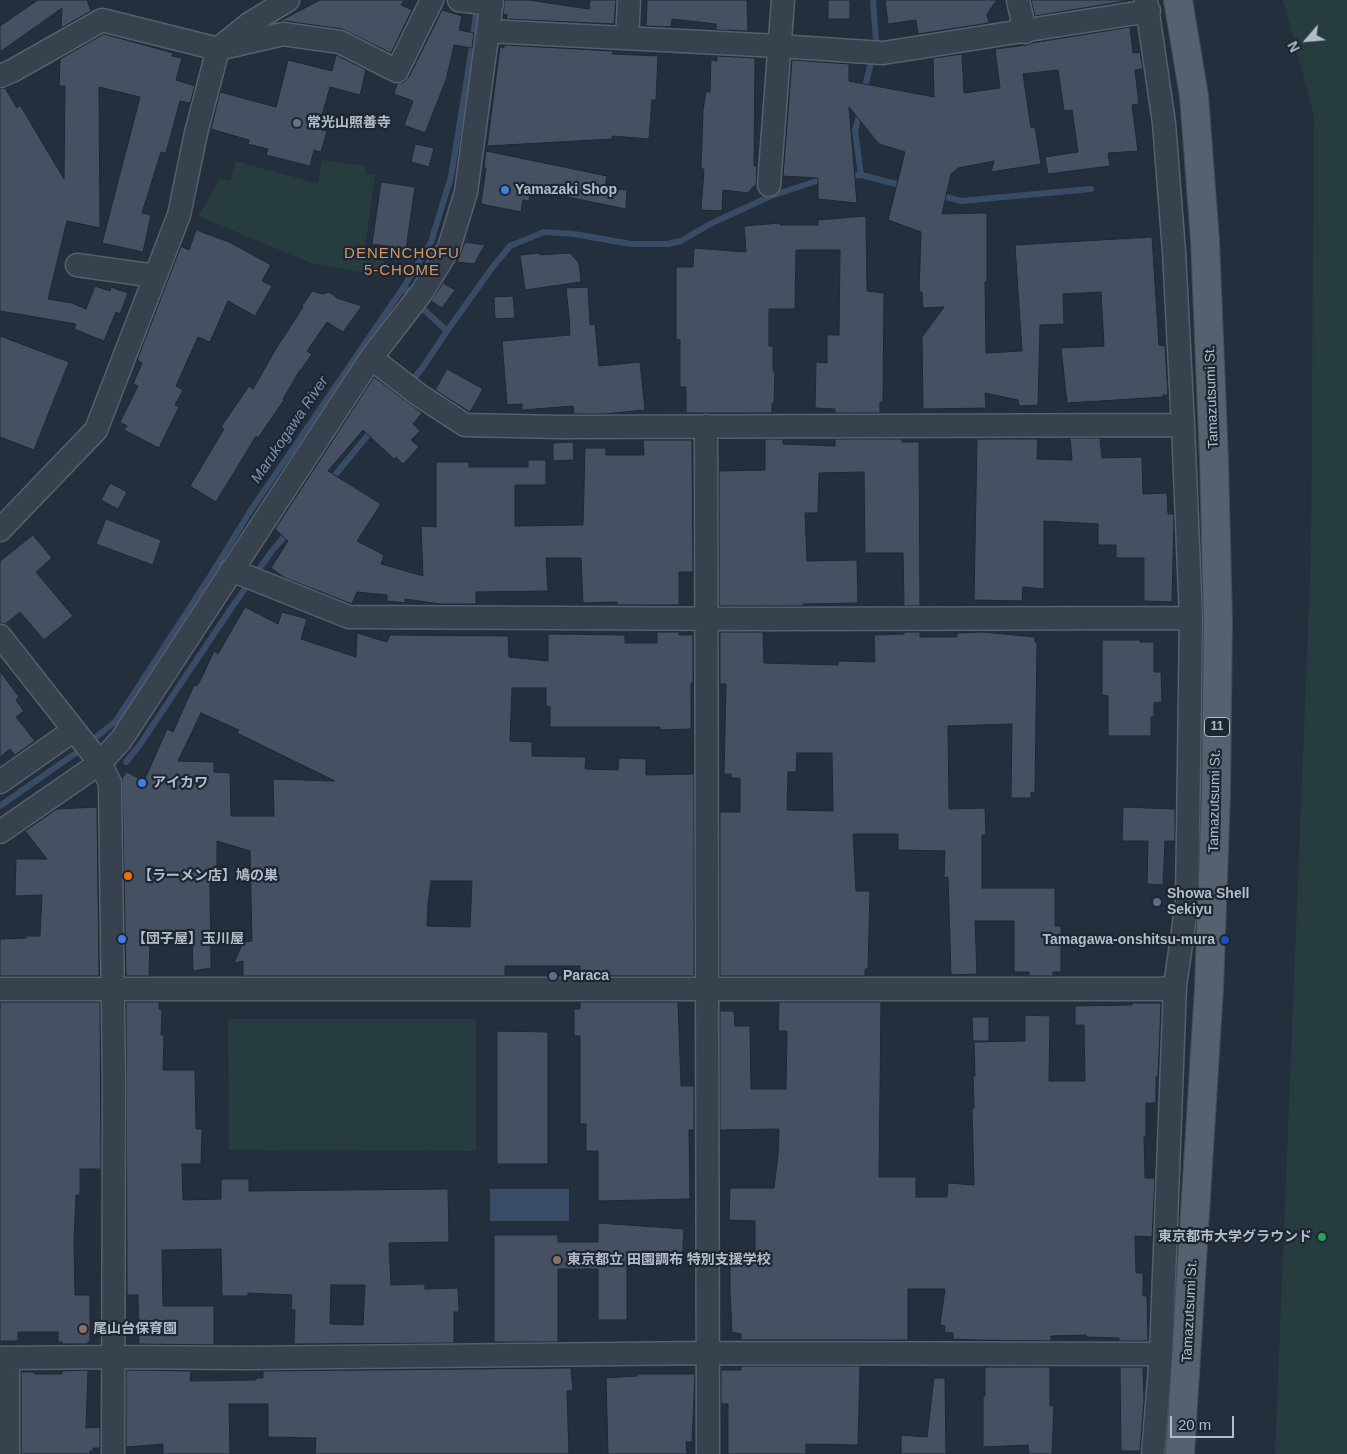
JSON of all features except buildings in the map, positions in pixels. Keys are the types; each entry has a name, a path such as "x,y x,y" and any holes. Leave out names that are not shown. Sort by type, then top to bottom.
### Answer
{"main road":[{"name":"Tamazutsumi St.","path":"1178,0 1194,96 1206,249 1218,620 1200,904 1189,1330 1180,1454"}],"street":[{"path":"0,530 96,430 179,215 196,133 218,49 249,24 288,0"},
{"path":"0,76 102,20 218,49 283,34 340,42 397,71 432,0"},
{"path":"0,832 100,763 121,740 243,574 370,358 415,301 450,248 466,192 492,2 462,0"},
{"path":"627,38 629,0"},
{"path":"769,185 778,46 783,0"},
{"path":"1018,0 1025,32"},
{"path":"488,31 778,46 872,53 1025,32 1147,6 1164,123 1174,252 1184,426 1191,618 1187,805 1200,904 1175,986 1161,1354 1154,1454"},
{"path":"77,265 156,276"},
{"path":"370,358 466,426 1184,426"},
{"path":"706,426 708,1454"},
{"path":"243,574 349,618 1191,618"},
{"path":"0,636 100,763 110,783 113,989 113,1454"},
{"path":"0,782 74,730"},
{"path":"0,989 1161,989 1175,986"},
{"path":"8,1454 4,1358 114,1356 246,1358 707,1353 1161,1354"}],"green space":[{"path":"1283,0 1347,0 1347,1454 1275,1454 1311,557 1314,115"},
{"path":"322,160 366,166 366,174 375,175 365,248 385,253 383,276 314,264 198,216 220,179 230,181 236,161 318,184"},
{"path":"228,1019 476,1019 476,1151 229,1150"}],"water":[{"path":"490,1189 569,1189 569,1221 490,1221"}],"waterway":[{"path":"864,92 876,40 873,0"},
{"name":"Marukogawa River","path":"0,806 76,753 116,721 251,510 405,285 431,242 451,177 477,6"},
{"path":"860,112 855,130 861,175"},
{"path":"848,176 861,175 904,186"},
{"path":"405,285 407,294 447,331 510,246 544,232 574,234 631,244 668,244 681,241 710,224 771,196 826,178"},
{"path":"938,195 961,201 1091,189"},
{"path":"394,403 423,367 447,331"},
{"path":"331,480 372,430"},
{"path":"126,762 139,746 232,607 288,532"}],"place":[{"name":"常光山照善寺","path":"297,123"},
{"name":"Yamazaki Shop","path":"505,190"},
{"name":"アイカワ","path":"142,783"},
{"name":"【ラーメン店】鳩の巣","path":"128,876"},
{"name":"Showa Shell Sekiyu","path":"1157,902"},
{"name":"【団子屋】玉川屋","path":"122,939"},
{"name":"Tamagawa-onshitsu-mura","path":"1225,940"},
{"name":"Paraca","path":"553,976"},
{"name":"東京都市大学グラウンド","path":"1322,1237"},
{"name":"東京都立 田園調布 特別支援学校","path":"557,1260"},
{"name":"尾山台保育園","path":"83,1329"}],"district":[{"name":"DENENCHOFU 5-CHOME","path":"402,262"}]}
